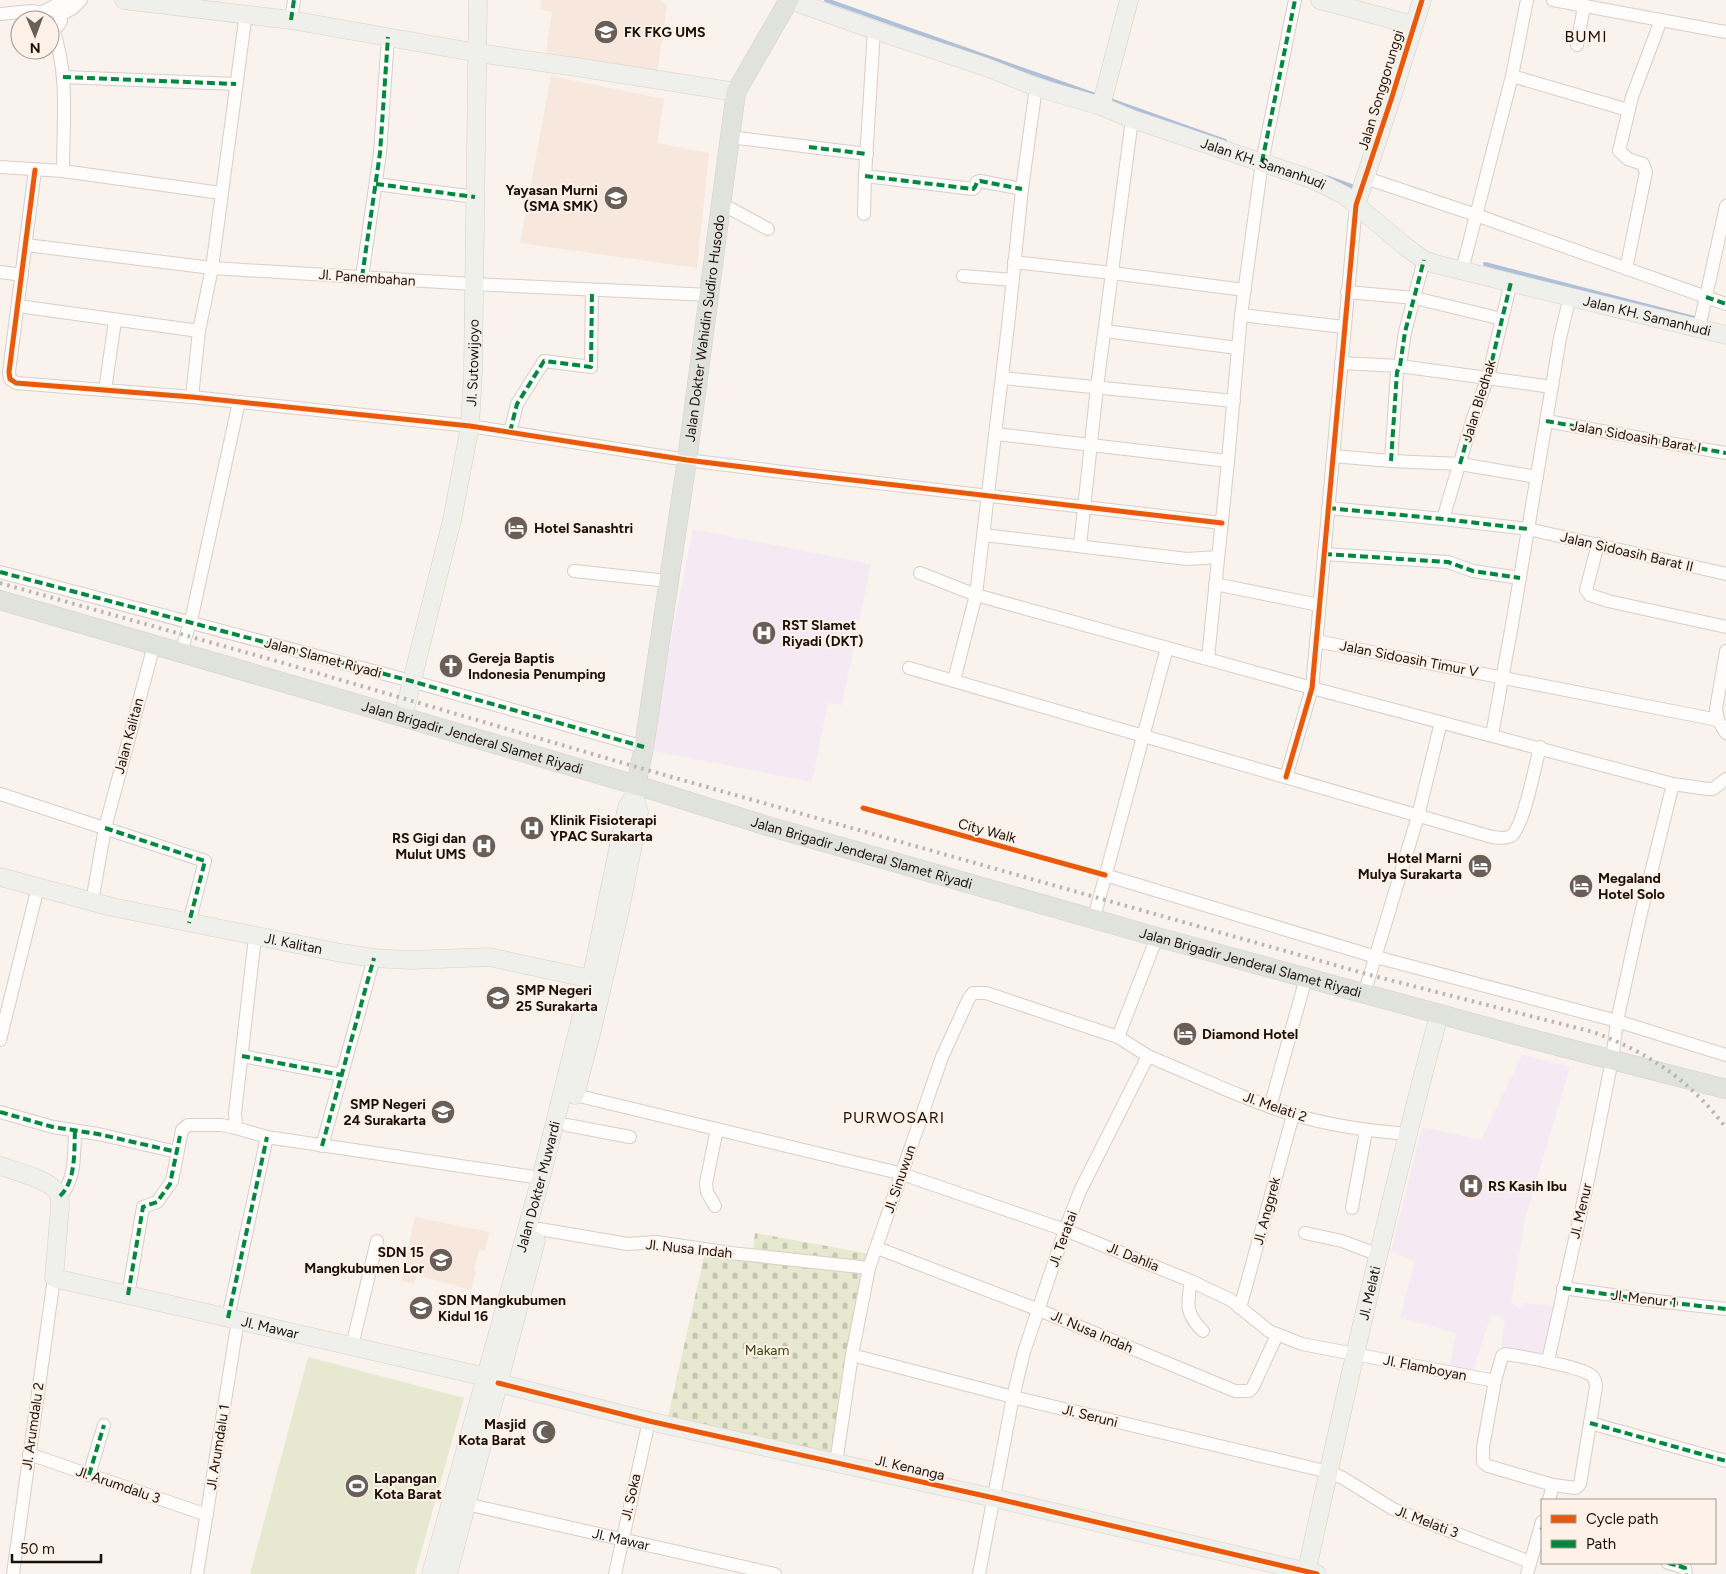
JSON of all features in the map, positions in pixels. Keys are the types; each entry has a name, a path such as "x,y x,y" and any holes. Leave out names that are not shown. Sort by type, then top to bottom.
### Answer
{"main road":[{"path":"124,0 246,13 478,53 736,92"},
{"name":"Jl. Sutowijoyo","path":"403,718 449,530 470,426 473,371 478,0"},
{"name":"Jalan KH. Samanhudi","path":"789,0 986,67 1036,87 1102,104 1132,119 1263,156 1344,195 1361,191 1389,234 1424,260 1435,264 1570,296 1701,321 1726,335"},
{"name":"Jalan Dokter Wahidin Sudiro Husodo","path":"635,791 644,747 687,460 736,92 789,0"},
{"path":"1102,104 1129,0"},
{"path":"1320,0 1413,25"},
{"name":"Jalan Songgorunggi","path":"1361,191 1422,0"},
{"name":"Jalan Brigadir Jenderal Slamet Riyadi","path":"0,600 403,718 635,791 761,824 1364,994 1612,1060 1726,1088"},
{"name":"Jalan Dokter Muwardi","path":"448,1574 466,1504 492,1380 591,979 627,807 635,791"},
{"name":"Jalan Dokter Muwardi","path":"431,1574 539,1229 575,1095 602,986 636,829 639,812 635,791"},
{"name":"Jl. Kalitan","path":"0,877 92,902 189,923 374,958 434,960 489,958 591,979"},
{"name":"Jl. Melati","path":"1310,1573 1329,1472 1355,1354 1408,1134 1440,1014"},
{"path":"0,1166 51,1186 60,1196 54,1278"},
{"name":"Jl. Mawar","path":"54,1278 492,1380"},
{"name":"Jl. Kenanga","path":"492,1380 649,1420 994,1498 1310,1573"}],"street":[{"path":"53,10 66,0"},
{"path":"60,11 73,8 81,0"},
{"path":"292,20 294,0"},
{"path":"1208,658 1241,314 1263,156 1295,0"},
{"path":"1462,270 1512,76 1527,0"},
{"path":"1553,0 1726,32"},
{"path":"1576,3 1577,45"},
{"path":"192,397 199,331 212,268 246,13"},
{"path":"1626,269 1646,172 1643,164 1628,159 1619,151 1628,110 1661,20"},
{"path":"864,214 874,30"},
{"path":"362,277 382,133 388,37"},
{"path":"60,52 63,77 62,171"},
{"path":"1512,76 1628,110"},
{"path":"63,77 236,84"},
{"path":"954,680 976,595 989,496 1022,189 1036,87"},
{"path":"1080,546 1097,387 1132,119"},
{"path":"730,137 867,154"},
{"path":"0,166 62,171 221,193"},
{"path":"35,170 9,372 10,379 16,383 192,397 470,426 687,460 1222,522"},
{"path":"865,176 973,189 977,182 980,181 1022,189"},
{"path":"376,184 475,197"},
{"path":"1286,778 1312,688 1344,327 1361,191 1476,215 1726,304"},
{"path":"722,204 768,230"},
{"path":"1701,321 1726,206"},
{"name":"Jl. Panembahan","path":"26,245 212,268 473,284 710,295"},
{"path":"1390,461 1397,372 1400,366 1405,332 1424,260"},
{"path":"1014,262 1245,290"},
{"path":"0,272 22,275"},
{"path":"963,276 1013,280"},
{"name":"Jalan Bledhak","path":"1443,519 1473,418 1488,377 1511,282"},
{"path":"510,432 517,404 544,361 591,367 592,290"},
{"path":"1348,292 1415,298 1502,319"},
{"path":"1492,735 1563,320 1570,296"},
{"path":"18,306 115,321 199,331"},
{"path":"1241,314 1344,327"},
{"path":"105,390 115,321"},
{"path":"1105,331 1238,348"},
{"path":"1341,363 1400,366 1552,387"},
{"path":"1002,378 1234,401"},
{"path":"181,652 190,623 239,402"},
{"name":"Jalan Sidoasih Barat I","path":"1546,421 1726,453"},
{"path":"996,434 1228,460"},
{"path":"1333,456 1460,464 1537,477"},
{"name":"Jalan Sidoasih Barat II","path":"1328,508 1528,529 1726,574"},
{"path":"984,535 1187,559 1218,558"},
{"path":"1598,544 1586,590 1590,595 1608,601 1726,627"},
{"path":"1324,554 1448,562 1473,571 1520,578"},
{"path":"574,571 668,581"},
{"name":"Jalan Slamet Riyadi","path":"0,572 411,681 644,747"},
{"path":"920,573 976,595 1312,688 1672,784 1708,789 1726,780"},
{"path":"1215,584 1319,604"},
{"name":"Jalan Sidoasih Timur V","path":"1316,641 1718,720"},
{"name":"Jalan Kalitan","path":"92,902 106,828 154,645"},
{"path":"1094,918 1167,648"},
{"path":"1726,651 1716,709 1718,720 1726,733"},
{"path":"909,668 1492,837 1502,838 1511,835 1519,825 1540,748"},
{"path":"1364,994 1418,816 1441,722"},
{"name":"Jl. Menur","path":"1548,1361 1588,1180 1612,1060 1617,1021 1672,784"},
{"path":"0,794 205,861 189,923"},
{"path":"1105,875 1376,957 1617,1021 1726,1055"},
{"path":"0,1040 5,1000 38,887"},
{"path":"236,1128 255,936"},
{"path":"1148,1056 1118,1038 1157,937"},
{"path":"322,1146 374,958"},
{"path":"1270,1106 1306,978"},
{"name":"Jl. Sinuwun","path":"836,1463 852,1355 869,1268 942,1057 966,1003 973,993 986,993 1118,1038"},
{"path":"242,1056 342,1075"},
{"name":"Jl. Melati 2","path":"1148,1056 1293,1115 1366,1131 1408,1134"},
{"name":"Jl. Teratai","path":"978,1574 1013,1397 1024,1352 1080,1191 1148,1056"},
{"name":"Jl. Dahlia","path":"575,1095 901,1174 1065,1230 1191,1281 1220,1294 1277,1335 1302,1344 1355,1354"},
{"path":"0,1112 53,1127 98,1134 177,1152"},
{"name":"Jl. Anggrek","path":"1240,1308 1293,1115"},
{"path":"128,1295 142,1207 157,1202 170,1184 182,1130 188,1125 221,1125 267,1137 541,1178"},
{"path":"567,1125 630,1137"},
{"path":"715,1206 707,1192 706,1183 717,1129"},
{"path":"60,1196 67,1189 71,1174 75,1131"},
{"path":"1352,1208 1366,1131"},
{"name":"Jl. Arumdalu 1","path":"197,1574 207,1515 233,1319 267,1137"},
{"name":"Jl. Nusa Indah","path":"539,1229 619,1243 656,1242 731,1253 869,1268"},
{"path":"1305,1233 1342,1241 1379,1254"},
{"path":"352,1346 377,1241"},
{"name":"Jl. Nusa Indah","path":"877,1248 1038,1310 1235,1391 1249,1391 1253,1387 1277,1335"},
{"name":"Jl. Arumdalu 2","path":"13,1574 54,1278"},
{"path":"1191,1281 1188,1310 1193,1322 1203,1331"},
{"name":"Jl. Menur 1","path":"1563,1288 1726,1309"},
{"name":"Jl. Flamboyan","path":"1355,1354 1495,1381"},
{"path":"1505,1354 1548,1361 1588,1373 1594,1379 1596,1387 1578,1487 1569,1488 1554,1485 1488,1466 1483,1462 1483,1447 1495,1381 1502,1356 1505,1354"},
{"name":"Jl. Seruni","path":"852,1355 1013,1397 1329,1472"},
{"name":"Jl. Soka","path":"615,1574 649,1420"},
{"path":"1590,1423 1726,1462"},
{"path":"89,1475 104,1424"},
{"name":"Jl. Arumdalu 3","path":"29,1454 207,1515"},
{"name":"Jl. Melati 3","path":"1329,1472 1343,1478 1393,1509 1529,1568"},
{"path":"1549,1499 1554,1485"},
{"name":"Jl. Mawar","path":"466,1504 775,1574"},
{"path":"1529,1568 1541,1529"}],"shaded area":[{"name":"FK FKG UMS","path":"541,0 659,0 667,6 657,73 546,52 552,12 540,9"},
{"name":"Yayasan Murni (SMA SMK)","path":"551,76 664,99 657,143 709,153 697,268 520,243"},
{"name":"RST Slamet Riyadi (DKT)","path":"693,529 871,564 842,705 828,703 812,782 649,750"},
{"name":"RS Kasih Ibu","path":"1522,1055 1570,1067 1525,1219 1511,1303 1521,1309 1523,1303 1557,1306 1547,1355 1501,1346 1505,1319 1491,1315 1473,1371 1450,1366 1456,1333 1400,1318 1415,1260 1391,1252 1422,1127 1481,1140"},
{"name":"SDN 15 Mangkubumen Lor","path":"415,1217 489,1232 485,1250 479,1249 471,1290 424,1277 425,1274 417,1272 414,1284 401,1281"}],"green space":[{"path":"755,1233 870,1254 868,1265 753,1252"},
{"name":"Makam","path":"704,1257 863,1272 833,1457 668,1417"},
{"name":"Lapangan Kota Barat","path":"308,1357 464,1398 415,1574 250,1574"}],"waterway":[{"path":"826,0 1098,96"},
{"path":"1107,99 1225,141"},
{"path":"1326,177 1357,188"},
{"path":"1485,264 1698,319"}],"railway":[{"path":"0,583 273,660 640,768 1370,975 1593,1032 1632,1049 1667,1070 1698,1096 1726,1128"}],"marked path":[{"path":"291,20 294,0"},
{"path":"1262,162 1295,0"},
{"path":"362,277 380,153 388,37"},
{"path":"63,77 236,84"},
{"path":"809,147 867,154"},
{"path":"865,176 973,189 977,182 980,181 1022,189"},
{"path":"376,184 475,197"},
{"path":"1391,461 1397,372 1400,366 1405,332 1424,260"},
{"path":"1460,464 1473,418 1488,377 1511,282"},
{"path":"510,432 517,404 544,361 591,367 592,290"},
{"path":"1706,297 1726,304"},
{"path":"1546,421 1726,453"},
{"path":"1328,508 1528,529"},
{"path":"1324,554 1448,562 1473,571 1520,578"},
{"path":"0,572 411,681 644,747"},
{"path":"105,828 205,861 189,923"},
{"path":"322,1146 374,958"},
{"path":"242,1056 342,1075"},
{"path":"0,1112 53,1127 98,1134 177,1152"},
{"path":"60,1196 65,1190 72,1174 75,1131"},
{"path":"128,1295 143,1207 157,1202 170,1184 180,1136"},
{"path":"228,1318 267,1137"},
{"path":"1563,1288 1726,1309"},
{"path":"1590,1423 1726,1461"},
{"path":"89,1475 104,1425"},
{"path":"1672,1564 1679,1566 1680,1564"},
{"path":"1679,1566 1685,1568 1686,1574"}],"cycle path":[{"path":"1286,777 1312,688 1356,205 1422,0"},
{"path":"35,170 9,372 10,379 16,383 192,397 470,426 687,460 1222,523"},
{"name":"City Walk","path":"863,808 1105,875"},
{"path":"498,1383 649,1421 994,1498 1317,1574"}],"place":[{"name":"FK FKG UMS","path":"606,32"},
{"name":"Yayasan Murni (SMA SMK)","path":"616,198"},
{"name":"Hotel Sanashtri","path":"516,528"},
{"name":"RST Slamet Riyadi (DKT)","path":"764,633"},
{"name":"Gereja Baptis Indonesia Penumping","path":"451,666"},
{"name":"Klinik Fisioterapi YPAC Surakarta","path":"532,828"},
{"name":"RS Gigi dan Mulut UMS","path":"484,846"},
{"name":"Hotel Marni Mulya Surakarta","path":"1480,866"},
{"name":"Megaland Hotel Solo","path":"1581,886"},
{"name":"SMP Negeri 25 Surakarta","path":"498,998"},
{"name":"Diamond Hotel","path":"1185,1034"},
{"name":"SMP Negeri 24 Surakarta","path":"443,1112"},
{"name":"RS Kasih Ibu","path":"1471,1186"},
{"name":"SDN 15 Mangkubumen Lor","path":"441,1260"},
{"name":"SDN Mangkubumen Kidul 16","path":"421,1308"},
{"name":"Masjid Kota Barat","path":"544,1432"},
{"name":"Lapangan Kota Barat","path":"357,1486"}],"district":[{"name":"BUMI","path":"1586,36"},
{"name":"PURWOSARI","path":"894,1117"}]}
